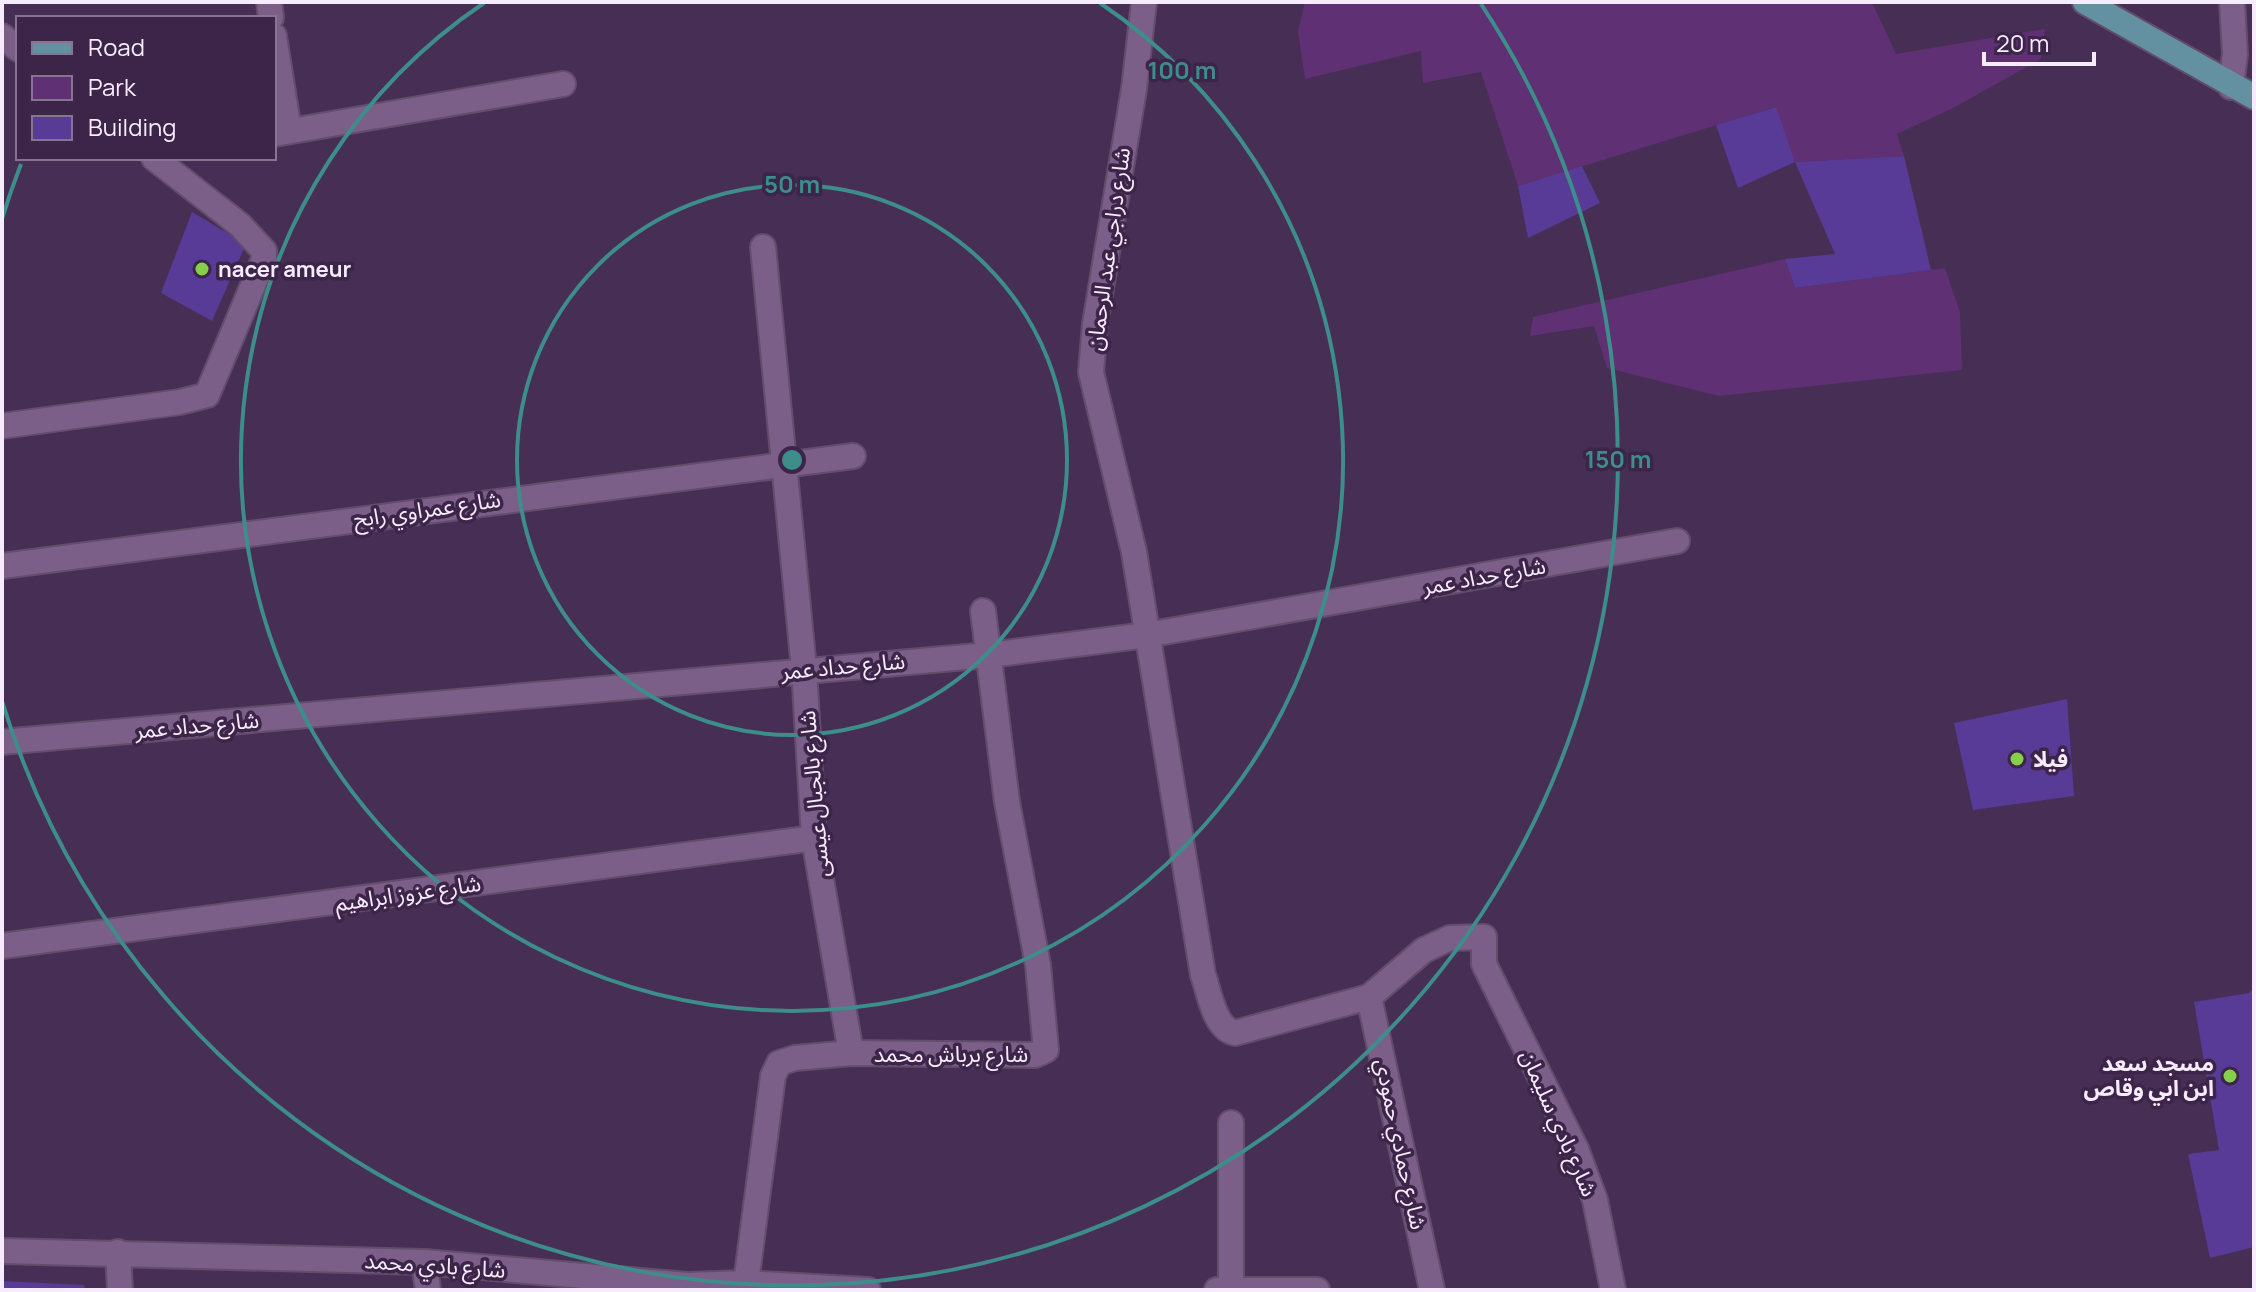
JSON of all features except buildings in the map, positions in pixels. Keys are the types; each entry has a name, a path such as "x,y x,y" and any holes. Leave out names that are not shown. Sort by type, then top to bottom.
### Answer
{"main road":[{"path":"2085,2 2246,91"}],"street":[{"name":"شارع دراجي عبد الرحمان","path":"1144,2 1134,89 1095,324 1091,372 1134,552 1147,635"},
{"path":"2232,2 2235,54 2246,91"},
{"path":"276,60 282,133 563,84"},
{"path":"2,426 180,402 207,395 264,259 264,251 240,225 157,160"},
{"name":"شارع بالجبال عيسى","path":"763,247 804,669 814,838 851,1053"},
{"name":"شارع عمراوي رابح","path":"2,566 853,456"},
{"name":"شارع حداد عمر","path":"2,742 989,655 1147,635 1677,541"},
{"name":"شارع برباش محمد","path":"746,1283 773,1076 779,1063 795,1058 851,1053 1035,1055 1046,1050 1038,965 1007,802 983,611"},
{"path":"1147,635 1203,975 1222,1026 1235,1033 1369,997"},
{"name":"شارع عزوز ابراهيم","path":"2,946 814,838"},
{"name":"شارع بادي سليمان","path":"1369,997 1424,950 1450,938 1484,937 1484,964 1576,1149 1595,1200 1613,1290"},
{"name":"شارع حمادي حمودي","path":"1369,997 1432,1290"},
{"path":"1231,1123 1231,1290"},
{"name":"شارع بادي محمد","path":"2,1251 424,1262 688,1287 746,1283 868,1290"},
{"path":"118,1252 120,1290"},
{"path":"424,1262 428,1290"},
{"path":"1217,1290 1317,1290"}],"green space":[{"path":"1305,2 1872,2 1896,54 2045,29 2041,59 1953,108 1897,134 1904,156 1795,162 1775,107 1518,186 1481,72 1423,83 1421,51 1305,79 1298,31"},
{"path":"1785,259 1795,288 1945,268 1960,312 1962,370 1719,396 1607,368 1594,326 1530,336 1533,317"}],"place":[{"name":"nacer ameur","path":"202,269"},
{"name":"فيلا","path":"2017,759"},
{"name":"مسجد سعد ابن ابي وقاص","path":"2230,1076"}]}
